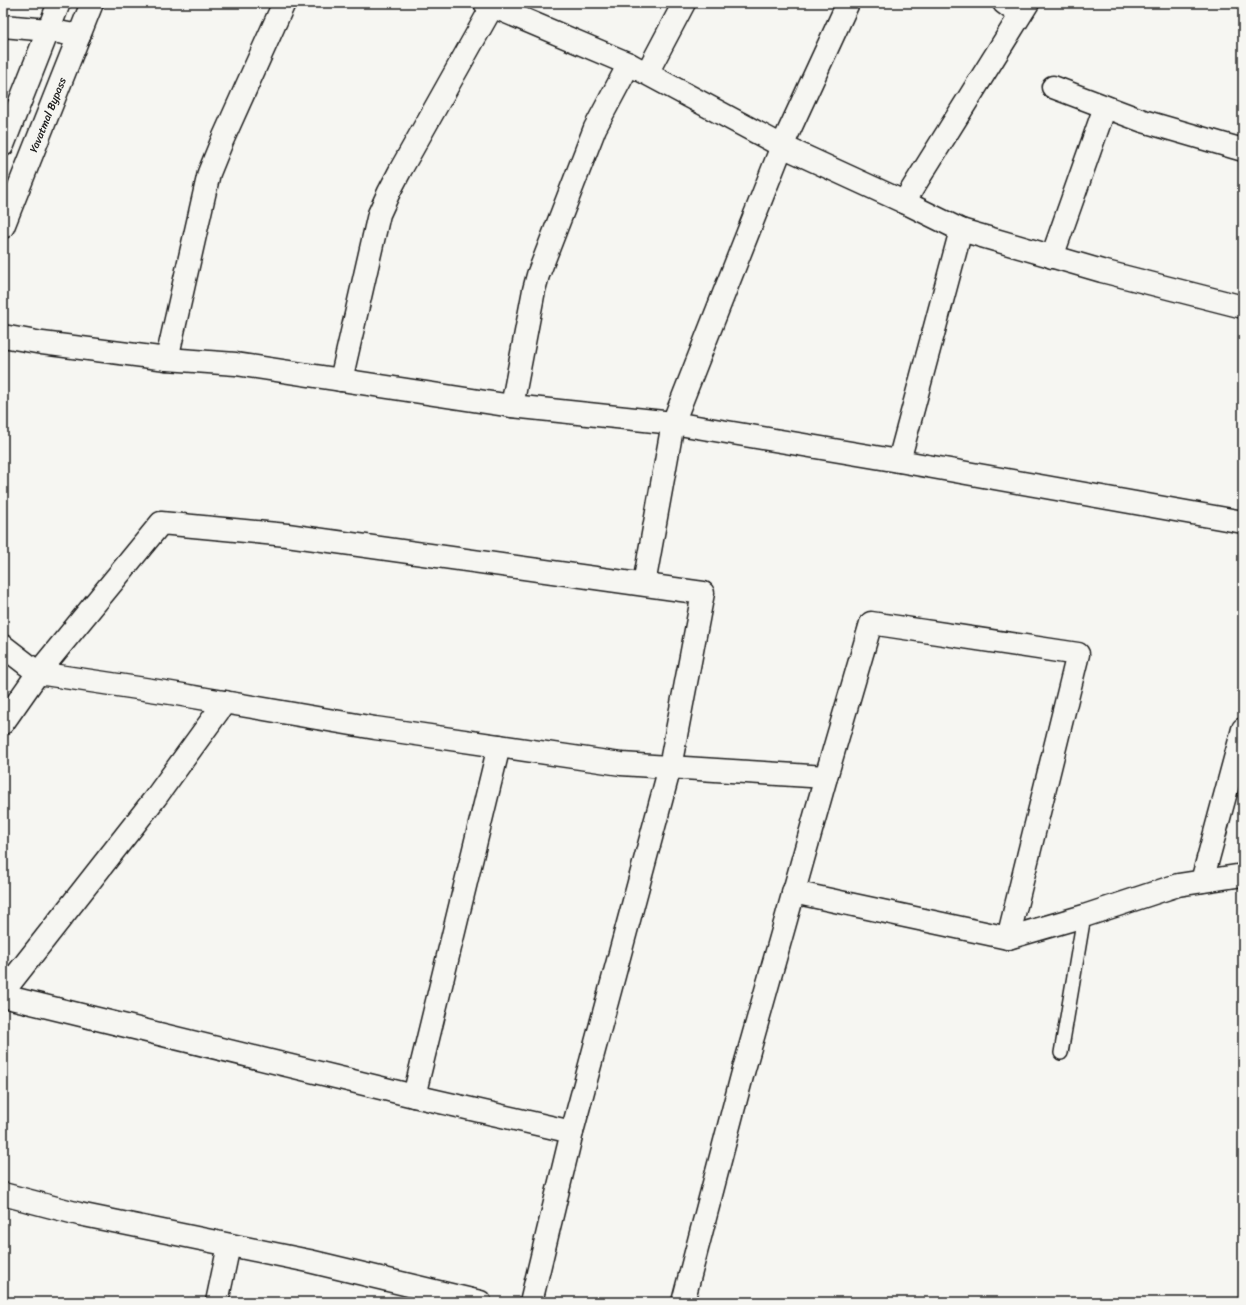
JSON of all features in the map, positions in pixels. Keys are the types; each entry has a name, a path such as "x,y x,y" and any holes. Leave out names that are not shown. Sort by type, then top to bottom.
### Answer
{"street":[{"path":"3,145 59,3"},
{"name":"Yavatmal Bypass","path":"3,227 92,3"},
{"path":"167,359 209,173 284,3"},
{"path":"512,406 538,275 595,128 684,3"},
{"path":"644,584 673,423 782,146 848,3"},
{"path":"341,380 380,214 389,192 489,5 638,69 782,146 961,230 1102,271 1243,307"},
{"path":"904,202 1018,7"},
{"path":"3,26 48,30 79,36"},
{"path":"1052,86 1142,121 1243,150"},
{"path":"1052,257 1105,107"},
{"path":"898,461 961,230"},
{"path":"3,336 42,343 167,359 236,364 512,406 673,423 1243,522"},
{"path":"3,722 38,674 161,523 287,535 703,593 670,767 572,1132 531,1302"},
{"path":"683,1302 742,1076 793,892 871,623 1078,654 1008,938"},
{"path":"3,646 38,674 225,702 375,728 621,764 826,777"},
{"path":"3,992 156,797 225,702"},
{"path":"1202,881 1243,729"},
{"path":"414,1096 499,746"},
{"path":"793,892 1008,938 1084,916 1178,885 1243,875"},
{"path":"3,996 414,1096 572,1132"},
{"path":"3,1194 79,1214 309,1261 480,1302"},
{"path":"217,1302 229,1245"}],"lane":[{"path":"1061,1054 1084,916"}]}
